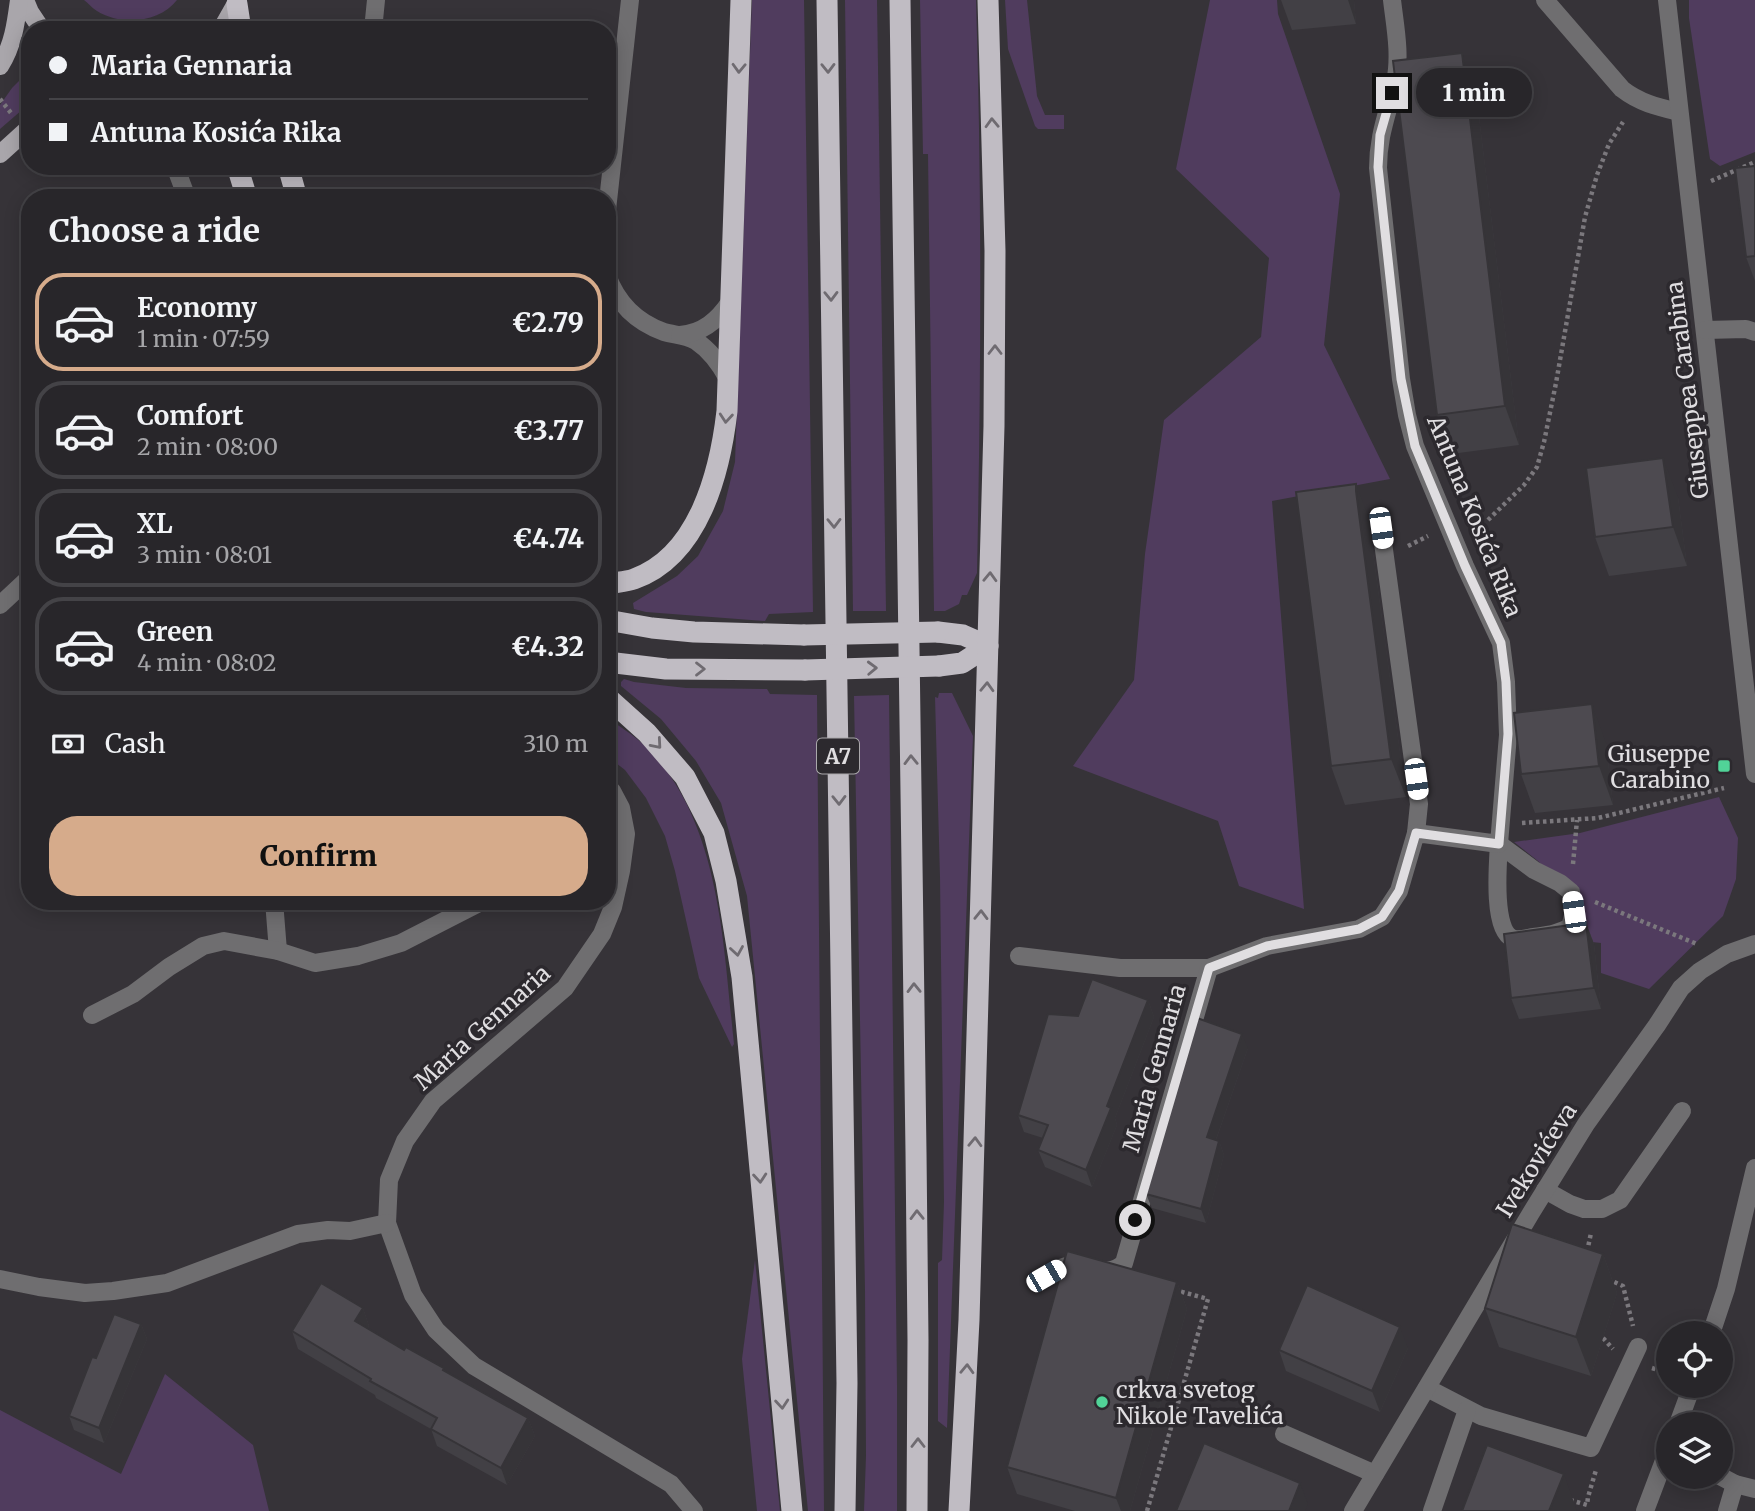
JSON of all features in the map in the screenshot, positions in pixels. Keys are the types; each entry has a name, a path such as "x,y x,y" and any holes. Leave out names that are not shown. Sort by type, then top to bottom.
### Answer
{"highway":[{"path":"616,583 633,580 656,568 676,551 701,512 720,457 727,411 741,0"},
{"name":"A7","path":"827,0 847,1383 845,1511"},
{"path":"900,0 919,1340 917,1511"},
{"path":"960,1511 970,1306 994,426 995,251 988,0"},
{"path":"237,2 240,21"},
{"path":"616,622 694,632 804,635 938,632 963,635 988,646"},
{"path":"616,663 666,669 805,670 939,666 962,663 988,646"},
{"path":"616,705 648,733 685,777 714,833 726,881 742,977 793,1511"}],"main road":[{"path":"0,66 7,56 15,29 19,0"},
{"path":"25,0 36,21"},
{"path":"225,21 237,2"},
{"path":"0,154 21,126"}],"street":[{"path":"374,20 376,0"},
{"path":"616,124 629,0"},
{"name":"Antuna Kosića Rika","path":"1392,0 1398,55 1395,80 1380,135 1378,167 1401,379 1415,446 1465,566 1501,643 1508,734 1497,886 1501,919 1506,933 1511,938 1523,939 1557,934 1570,927 1574,912 1571,891"},
{"path":"1545,0 1622,89 1648,105 1679,112"},
{"name":"Giuseppea Carabina","path":"1667,0 1755,774"},
{"path":"616,296 634,315 655,328 696,342 712,355 728,379"},
{"path":"680,335 706,327 721,316 730,302"},
{"path":"1705,330 1746,329 1755,332"},
{"path":"1209,968 1267,946 1359,929 1382,917 1399,891 1416,833 1419,804 1381,528"},
{"path":"0,605 21,585"},
{"name":"Maria Gennaria","path":"616,799 621,808 626,834 616,863"},
{"path":"1416,833 1499,844 1534,870 1571,891"},
{"path":"275,910 278,951"},
{"path":"92,1015 134,994 169,967 204,946 224,942 278,951 316,963 358,956 401,943 466,910"},
{"name":"Maria Gennaria","path":"612,910 602,934 565,988 433,1101 405,1141 389,1180 387,1223 413,1295 436,1330 474,1366 671,1484 694,1511"},
{"name":"Ivekovićeva","path":"1353,1511 1586,1124 1681,988 1700,971 1727,954 1755,944"},
{"name":"Maria Gennaria","path":"1019,956 1120,968 1209,968 1124,1263 1118,1269 1108,1271 1064,1266 1046,1276"},
{"path":"1545,1190 1584,1209 1602,1209 1620,1200 1682,1111"},
{"path":"1715,1321 1726,1289 1755,1168"},
{"path":"0,1279 85,1293 113,1291 167,1283 299,1234 328,1230 350,1231 387,1223"},
{"path":"1427,1388 1481,1416 1591,1448 1638,1347"},
{"path":"1432,1511 1468,1410"},
{"path":"1284,1434 1375,1474"},
{"path":"1645,1511 1656,1482"},
{"path":"1733,1482 1755,1489"},
{"path":"1727,1511 1728,1489"}],"path":[{"path":"0,99 21,121"},
{"path":"1488,520 1524,485 1536,467 1554,395 1585,217 1609,144 1623,122"},
{"path":"1707,183 1755,162"},
{"path":"1412,545 1435,532"},
{"path":"1540,822 1598,818 1724,788"},
{"path":"1573,868 1577,820"},
{"path":"1571,891 1692,942"},
{"path":"1585,1259 1590,1239"},
{"path":"1603,1277 1623,1286 1638,1347"},
{"path":"1147,1511 1208,1299 1171,1288"},
{"path":"1566,1498 1587,1505 1590,1488"}],"shaded area":[{"path":"84,0 177,0 160,14 128,20 107,16"},
{"path":"752,0 804,0 813,612 769,614 765,621 646,612 634,609 633,603 677,576 698,556 723,511 735,462"},
{"path":"845,0 877,0 886,611 853,611"},
{"path":"920,0 976,0 980,286 977,573 967,595 962,595 959,604 945,611 934,611 928,154 923,154"},
{"path":"1005,0 1027,0 1037,96 1045,115 1064,115 1064,129 1038,129 1035,126 1008,49"},
{"path":"1210,0 1277,0 1278,14 1340,194 1324,345 1390,479 1272,501 1304,909 1239,886 1218,821 1073,766 1134,680 1145,554 1164,420 1261,337 1269,258 1176,169"},
{"path":"1689,0 1755,0 1755,152 1720,166 1710,159 1689,18"},
{"path":"21,79 21,111 0,129 0,105"},
{"path":"624,679 686,688 767,689 770,694 817,695 824,1511 808,1511 747,896 721,803 696,761 661,719 621,686"},
{"path":"939,693 952,693 973,736 947,1428 938,1421 938,1263 942,1260 944,1202 935,697 938,698"},
{"path":"889,695 897,1511 864,1511 865,1290 854,696"},
{"path":"616,724 642,743 668,773 688,807 703,844 721,924 734,1044 732,1047 699,978 665,836 646,798 625,770 616,763"},
{"path":"1719,797 1738,838 1736,879 1723,916 1649,989 1601,973 1601,943 1583,941 1574,898 1538,861 1514,842 1580,833"},
{"path":"755,1260 780,1511 757,1511 742,1359"},
{"path":"165,1374 253,1445 269,1511 0,1511 0,1410 121,1474"}],"building":[{"path":"1462,53 1505,406 1437,415 1393,61"},
{"path":"1755,166 1755,256 1746,257 1735,168"},
{"path":"1663,458 1673,527 1595,537 1586,468"},
{"path":"1356,484 1391,759 1331,766 1296,492"},
{"path":"1592,704 1599,766 1521,774 1514,713"},
{"path":"1586,923 1594,988 1511,998 1504,934"},
{"path":"1092,979 1148,1000 1107,1106 1111,1108 1086,1170 1038,1150 1048,1125 1018,1115 1048,1014 1078,1016"},
{"path":"1197,1018 1242,1034 1207,1137 1219,1141 1201,1209 1146,1194"},
{"path":"1512,1224 1603,1254 1576,1337 1485,1308"},
{"name":"crkva svetog Nikole Tavelića","path":"1067,1251 1177,1282 1116,1498 1007,1467"},
{"path":"321,1283 363,1308 355,1321 404,1350 406,1347 444,1368 443,1370 528,1418 501,1468 431,1429 437,1418 370,1381 371,1379 292,1331"},
{"path":"1307,1285 1400,1327 1372,1391 1279,1350"},
{"path":"114,1314 141,1324 99,1428 69,1416 92,1357 96,1358"},
{"path":"1204,1443 1300,1483 1289,1511 1176,1511"},
{"path":"1487,1445 1564,1474 1549,1511 1462,1511"}],"place":[{"name":"Giuseppe Carabino","path":"1724,766"},
{"name":"crkva svetog Nikole Tavelića","path":"1102,1402"}],"route":[{"path":"1135,1220 1209,968 1267,946 1359,929 1382,917 1399,891 1416,833 1499,844 1508,734 1501,643 1465,566 1415,446 1401,379 1378,167 1380,135 1392,93"}]}
